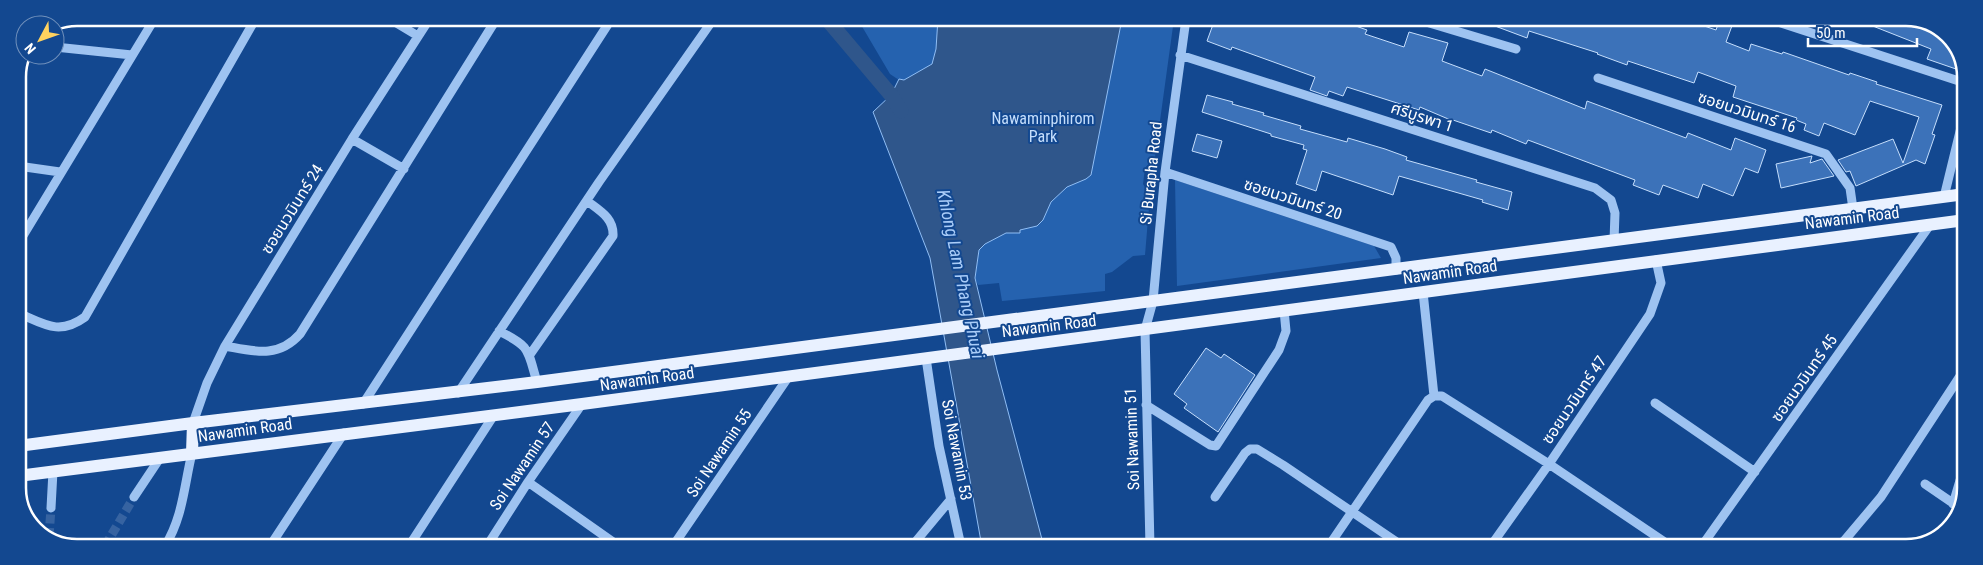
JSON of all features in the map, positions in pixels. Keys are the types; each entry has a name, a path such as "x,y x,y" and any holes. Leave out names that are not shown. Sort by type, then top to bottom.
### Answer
{"main road":[{"name":"Nawamin Road","path":"26,445 193,422 458,393 1957,195"},
{"name":"Nawamin Road","path":"26,475 582,404 1957,221"},
{"path":"192,453 193,422"}],"street":[{"path":"26,230 150,26"},
{"path":"26,316 47,325 61,328 74,326 86,318 251,26"},
{"path":"401,26 418,36"},
{"name":"ซอยนวมินทร์ 24","path":"193,422 207,383 225,346 352,139 425,26"},
{"path":"225,346 258,352 274,351 290,345 300,334 492,26"},
{"path":"363,404 607,26"},
{"path":"458,393 587,200 709,26"},
{"name":"Si Burapha Road","path":"1144,330 1153,301 1164,172 1185,26"},
{"path":"1439,26 1516,49"},
{"path":"1790,26 1957,79"},
{"path":"65,48 132,56"},
{"name":"ศรีบูรพา 1","path":"1180,56 1595,188 1611,200 1615,212 1614,241"},
{"name":"ซอยนวมินทร์ 16","path":"1598,78 1826,154 1850,188 1853,209"},
{"path":"352,139 404,169"},
{"path":"1944,197 1957,143"},
{"path":"26,167 60,172"},
{"name":"ซอยนวมินทร์ 20","path":"1164,172 1391,247 1396,258 1396,270"},
{"path":"529,356 613,236 614,228 609,218 587,200"},
{"name":"ซอยนวมินทร์ 45","path":"1707,539 1930,224"},
{"name":"ซอยนวมินทร์ 47","path":"1496,539 1549,464 1650,314 1661,283 1656,260"},
{"path":"1423,292 1434,396"},
{"path":"1146,405 1213,446 1216,446 1279,350 1286,331 1284,310"},
{"name":"Soi Nawamin 51","path":"1144,330 1150,539"},
{"path":"499,331 520,342 528,350 537,382"},
{"name":"Soi Nawamin 53","path":"926,358 938,446 959,539"},
{"name":"Soi Nawamin 55","path":"678,539 789,376"},
{"path":"1846,539 1881,497 1957,381"},
{"path":"1334,539 1428,400 1434,396 1442,396 1549,464 1660,539"},
{"path":"1655,403 1755,472"},
{"name":"Soi Nawamin 57","path":"491,539 582,404"},
{"path":"414,539 494,415"},
{"path":"275,539 344,433"},
{"path":"1215,497 1245,453 1250,449 1257,449 1392,539"},
{"path":"170,539 181,512 192,453"},
{"path":"134,497 160,458"},
{"path":"51,508 53,471"},
{"path":"528,482 610,539"},
{"path":"1924,484 1954,504"},
{"path":"918,539 951,500"}],"green space":[{"name":"Nawaminphirom Park","path":"862,26 1173,26 1155,157 1145,168 1143,184 1150,195 1145,255 1133,256 1112,272 1105,274 1105,291 1002,301 999,283 978,285 975,278 979,250 899,80 890,74"},
{"path":"1175,180 1374,246 1381,258 1177,286"}],"water":[{"name":"Khlong Lam Phang Phuai","path":"937,26 1121,26 1091,175 1067,187 1051,202 1043,220 1037,226 1020,230 1020,233 1006,233 985,244 979,250 975,278 997,370 1042,539 981,539 930,258 873,112 891,95 899,79 904,80 932,64 936,49"}],"building":[{"path":"1212,26 1356,26 1367,30 1365,34 1404,47 1409,32 1448,43 1442,61 1482,76 1485,69 1585,109 1587,101 1686,138 1688,133 1731,150 1735,138 1766,150 1758,173 1745,168 1733,196 1703,184 1698,198 1663,185 1659,195 1633,185 1635,180 1528,140 1526,144 1492,130 1491,133 1453,121 1420,107 1419,110 1347,87 1343,96 1329,91 1327,96 1310,90 1315,77 1232,47 1231,50 1207,41"},
{"path":"1495,26 1704,26 1716,30 1717,26 1732,26 1726,42 1749,51 1751,44 1782,54 1783,52 1942,105 1932,134 1935,135 1925,164 1916,160 1856,186 1850,171 1846,172 1838,160 1893,139 1903,163 1919,117 1870,101 1855,135 1824,123 1819,136 1804,130 1806,124 1796,120 1797,118 1733,97 1736,86 1698,72 1694,83 1628,61 1627,65 1598,53 1529,31 1527,38"},
{"path":"1873,26 1906,26 1919,28 1931,33 1950,52 1956,69 1927,59 1931,49"},
{"path":"1207,95 1301,126 1300,129 1347,142 1348,138 1407,157 1406,160 1512,192 1508,210 1482,202 1483,200 1399,176 1393,195 1322,171 1316,191 1296,184 1307,150 1303,149 1304,145 1271,136 1271,134 1202,112"},
{"path":"1197,134 1222,141 1217,158 1192,151"},
{"path":"1812,156 1810,163 1822,159 1834,176 1781,188 1776,164"},
{"path":"1206,348 1221,358 1224,354 1255,375 1218,432 1184,408 1187,404 1174,394"}],"waterway":[{"path":"833,26 891,95 901,111"}],"tunnel":[{"path":"109,539 134,497"},
{"path":"49,530 51,508"}]}
